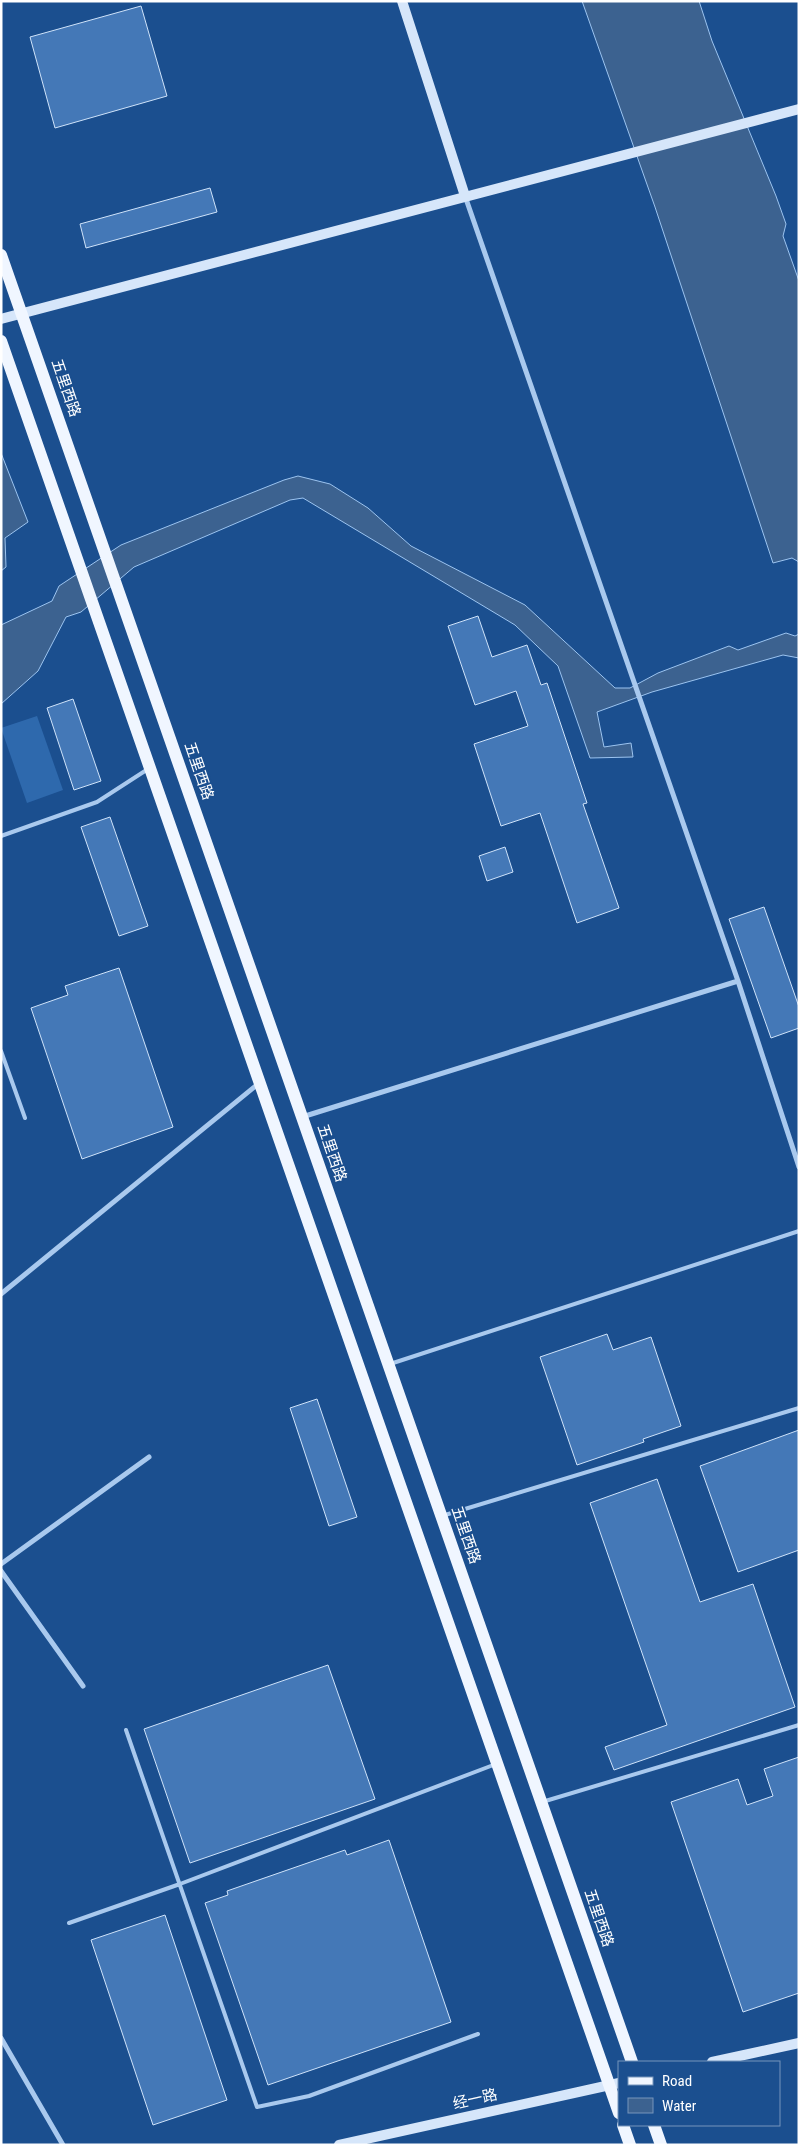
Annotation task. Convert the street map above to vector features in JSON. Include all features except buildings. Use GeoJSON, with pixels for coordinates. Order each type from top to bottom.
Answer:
{"type":"FeatureCollection","features":[{"type":"Feature","properties":{"kind":"main road"},"geometry":{"type":"LineString","coordinates":[[402,1],[465,196]]}},
{"type":"Feature","properties":{"kind":"main road"},"geometry":{"type":"LineString","coordinates":[[1,319],[614,156],[799,109]]}},
{"type":"Feature","properties":{"kind":"main road","name":"五里西路"},"geometry":{"type":"LineString","coordinates":[[1,255],[632,2061]]}},
{"type":"Feature","properties":{"kind":"main road"},"geometry":{"type":"LineString","coordinates":[[1,340],[259,1084],[498,1764],[614,2084],[618,2107]]}},
{"type":"Feature","properties":{"kind":"main road"},"geometry":{"type":"LineString","coordinates":[[717,2061],[799,2043]]}},
{"type":"Feature","properties":{"kind":"main road","name":"经一路"},"geometry":{"type":"LineString","coordinates":[[339,2145],[614,2084]]}},
{"type":"Feature","properties":{"kind":"main road"},"geometry":{"type":"LineString","coordinates":[[623,2126],[630,2145]]}},
{"type":"Feature","properties":{"kind":"main road"},"geometry":{"type":"LineString","coordinates":[[654,2126],[661,2145]]}},
{"type":"Feature","properties":{"kind":"street"},"geometry":{"type":"LineString","coordinates":[[465,196],[738,981],[799,1167]]}},
{"type":"Feature","properties":{"kind":"street"},"geometry":{"type":"LineString","coordinates":[[302,1117],[738,981]]}},
{"type":"Feature","properties":{"kind":"street"},"geometry":{"type":"LineString","coordinates":[[1,1294],[259,1084]]}},
{"type":"Feature","properties":{"kind":"street"},"geometry":{"type":"LineString","coordinates":[[1,1564],[149,1456]]}},
{"type":"Feature","properties":{"kind":"street"},"geometry":{"type":"LineString","coordinates":[[1,1571],[84,1686]]}},
{"type":"Feature","properties":{"kind":"street"},"geometry":{"type":"LineString","coordinates":[[1,2038],[63,2145]]}},
{"type":"Feature","properties":{"kind":"lane"},"geometry":{"type":"LineString","coordinates":[[1,836],[97,802],[150,768]]}},
{"type":"Feature","properties":{"kind":"lane"},"geometry":{"type":"LineString","coordinates":[[1,1050],[25,1118]]}},
{"type":"Feature","properties":{"kind":"lane"},"geometry":{"type":"LineString","coordinates":[[389,1365],[799,1231]]}},
{"type":"Feature","properties":{"kind":"lane"},"geometry":{"type":"LineString","coordinates":[[442,1516],[799,1408]]}},
{"type":"Feature","properties":{"kind":"lane"},"geometry":{"type":"LineString","coordinates":[[542,1802],[799,1725]]}},
{"type":"Feature","properties":{"kind":"lane"},"geometry":{"type":"LineString","coordinates":[[126,1730],[257,2107],[309,2096],[478,2034]]}},
{"type":"Feature","properties":{"kind":"lane"},"geometry":{"type":"LineString","coordinates":[[69,1923],[180,1884],[498,1764]]}},
{"type":"Feature","properties":{"kind":"shaded area"},"geometry":{"type":"Polygon","coordinates":[[[37,716],[63,790],[27,803],[1,728],[37,716]]]}},
{"type":"Feature","properties":{"kind":"water"},"geometry":{"type":"Polygon","coordinates":[[[582,1],[699,1],[712,41],[776,196],[786,224],[783,236],[799,281],[799,562],[792,558],[773,563],[655,207],[582,1]]]}},
{"type":"Feature","properties":{"kind":"water"},"geometry":{"type":"Polygon","coordinates":[[[1,453],[28,522],[5,538],[6,567],[1,571],[1,453]]]}},
{"type":"Feature","properties":{"kind":"water"},"geometry":{"type":"Polygon","coordinates":[[[298,476],[330,484],[368,508],[411,546],[525,605],[615,688],[630,688],[658,673],[729,646],[738,650],[786,633],[795,636],[799,634],[799,658],[783,655],[652,692],[597,712],[604,747],[631,743],[633,757],[590,758],[558,666],[515,625],[303,498],[290,500],[134,567],[81,612],[66,617],[38,671],[1,704],[1,625],[52,601],[59,586],[121,545],[298,476]]]}}]}
